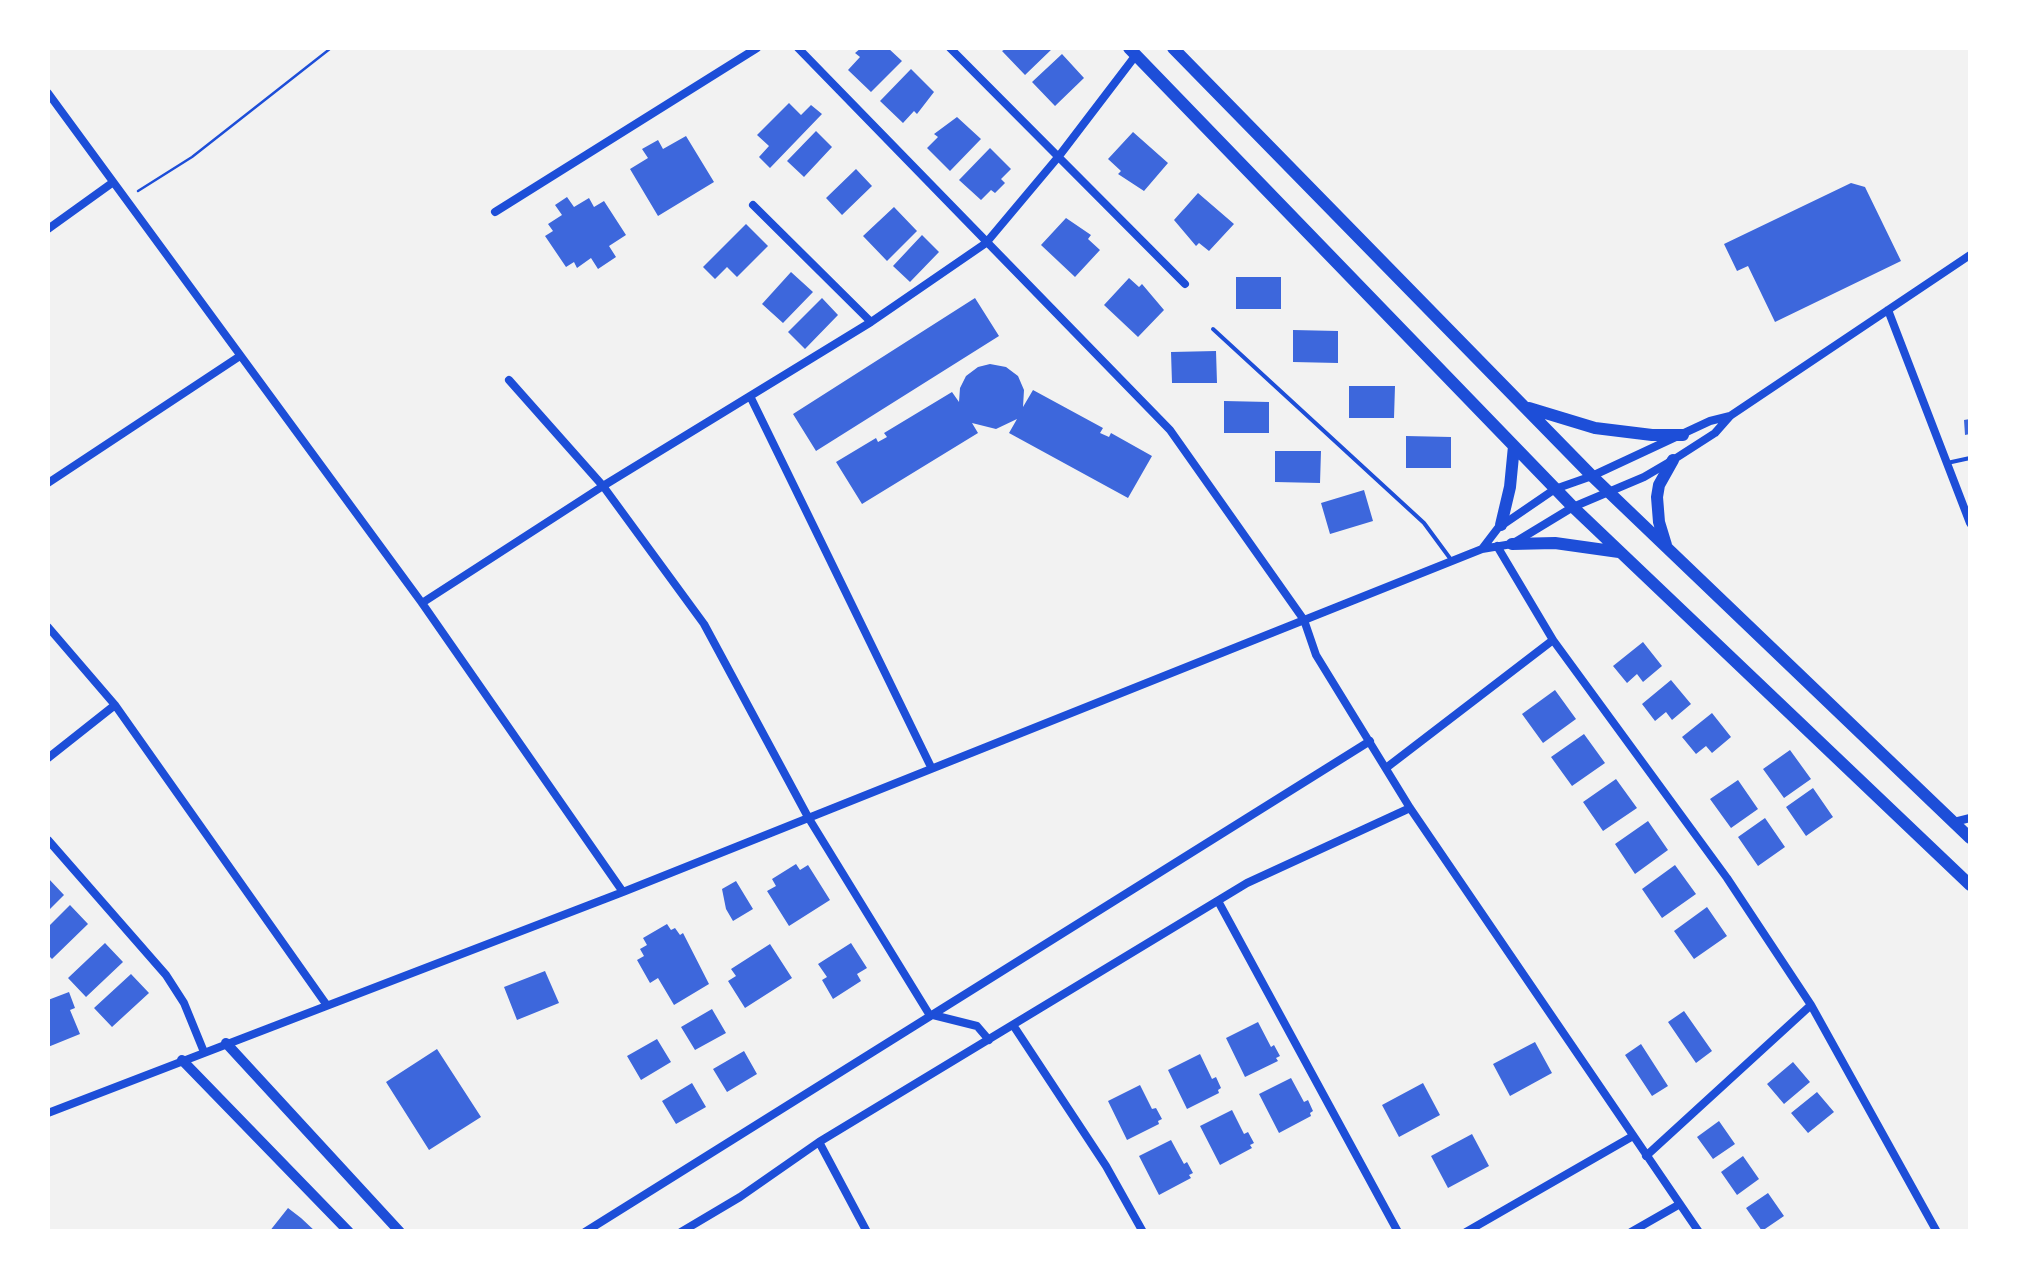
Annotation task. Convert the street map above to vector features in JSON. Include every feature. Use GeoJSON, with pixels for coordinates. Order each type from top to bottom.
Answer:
{"type":"FeatureCollection","features":[{"type":"Feature","properties":{"kind":"main road"},"geometry":{"type":"LineString","coordinates":[[1173,48],[1592,476],[1970,838]]}},
{"type":"Feature","properties":{"kind":"main road"},"geometry":{"type":"LineString","coordinates":[[1133,51],[1573,507],[1970,885]]}},
{"type":"Feature","properties":{"kind":"main road"},"geometry":{"type":"LineString","coordinates":[[1520,404],[1595,428],[1636,434],[1683,434]]}},
{"type":"Feature","properties":{"kind":"main road"},"geometry":{"type":"LineString","coordinates":[[1501,526],[1514,446]]}},
{"type":"Feature","properties":{"kind":"main road"},"geometry":{"type":"LineString","coordinates":[[1667,547],[1658,522],[1658,497],[1674,460]]}},
{"type":"Feature","properties":{"kind":"main road"},"geometry":{"type":"LineString","coordinates":[[1512,544],[1555,543],[1620,552]]}},
{"type":"Feature","properties":{"kind":"street"},"geometry":{"type":"LineString","coordinates":[[495,212],[757,48]]}},
{"type":"Feature","properties":{"kind":"street"},"geometry":{"type":"LineString","coordinates":[[798,48],[1170,430],[1304,620],[1316,654],[1410,808],[1698,1232]]}},
{"type":"Feature","properties":{"kind":"street"},"geometry":{"type":"LineString","coordinates":[[950,48],[1185,284]]}},
{"type":"Feature","properties":{"kind":"street"},"geometry":{"type":"LineString","coordinates":[[422,602],[871,322],[986,243],[1059,156],[1133,51]]}},
{"type":"Feature","properties":{"kind":"street"},"geometry":{"type":"LineString","coordinates":[[48,92],[422,602],[623,892]]}},
{"type":"Feature","properties":{"kind":"street"},"geometry":{"type":"LineString","coordinates":[[48,229],[112,183]]}},
{"type":"Feature","properties":{"kind":"street"},"geometry":{"type":"LineString","coordinates":[[753,205],[871,322]]}},
{"type":"Feature","properties":{"kind":"street"},"geometry":{"type":"LineString","coordinates":[[48,1113],[623,892],[1482,549],[1512,544],[1573,507],[1674,460],[1716,433],[1730,416],[1970,255]]}},
{"type":"Feature","properties":{"kind":"street"},"geometry":{"type":"LineString","coordinates":[[1888,310],[1970,523]]}},
{"type":"Feature","properties":{"kind":"street"},"geometry":{"type":"LineString","coordinates":[[48,482],[240,356]]}},
{"type":"Feature","properties":{"kind":"street"},"geometry":{"type":"LineString","coordinates":[[509,380],[604,486],[704,624],[808,817],[930,1014],[977,1026],[988,1040]]}},
{"type":"Feature","properties":{"kind":"street"},"geometry":{"type":"LineString","coordinates":[[750,396],[931,767]]}},
{"type":"Feature","properties":{"kind":"street"},"geometry":{"type":"LineString","coordinates":[[1482,549],[1501,526],[1555,488],[1730,416]]}},
{"type":"Feature","properties":{"kind":"street"},"geometry":{"type":"LineString","coordinates":[[1497,546],[1553,640],[1727,878],[1810,1005],[1937,1232]]}},
{"type":"Feature","properties":{"kind":"street"},"geometry":{"type":"LineString","coordinates":[[48,627],[115,705],[326,1004]]}},
{"type":"Feature","properties":{"kind":"street"},"geometry":{"type":"LineString","coordinates":[[1386,768],[1553,640]]}},
{"type":"Feature","properties":{"kind":"street"},"geometry":{"type":"LineString","coordinates":[[48,758],[115,705]]}},
{"type":"Feature","properties":{"kind":"street"},"geometry":{"type":"LineString","coordinates":[[585,1232],[1370,742]]}},
{"type":"Feature","properties":{"kind":"street"},"geometry":{"type":"LineString","coordinates":[[681,1232],[740,1197],[818,1142],[1247,883],[1410,808]]}},
{"type":"Feature","properties":{"kind":"street"},"geometry":{"type":"LineString","coordinates":[[1954,822],[1970,818]]}},
{"type":"Feature","properties":{"kind":"street"},"geometry":{"type":"LineString","coordinates":[[48,840],[166,975],[184,1003],[204,1052]]}},
{"type":"Feature","properties":{"kind":"street"},"geometry":{"type":"LineString","coordinates":[[1218,900],[1398,1232]]}},
{"type":"Feature","properties":{"kind":"street"},"geometry":{"type":"LineString","coordinates":[[1646,1156],[1810,1005]]}},
{"type":"Feature","properties":{"kind":"street"},"geometry":{"type":"LineString","coordinates":[[1013,1024],[1106,1166],[1144,1232]]}},
{"type":"Feature","properties":{"kind":"street"},"geometry":{"type":"LineString","coordinates":[[226,1043],[400,1232]]}},
{"type":"Feature","properties":{"kind":"street"},"geometry":{"type":"LineString","coordinates":[[182,1060],[349,1232]]}},
{"type":"Feature","properties":{"kind":"street"},"geometry":{"type":"LineString","coordinates":[[1466,1232],[1633,1136]]}},
{"type":"Feature","properties":{"kind":"street"},"geometry":{"type":"LineString","coordinates":[[818,1142],[867,1232]]}},
{"type":"Feature","properties":{"kind":"street"},"geometry":{"type":"LineString","coordinates":[[1631,1232],[1680,1204]]}},
{"type":"Feature","properties":{"kind":"lane"},"geometry":{"type":"LineString","coordinates":[[1213,329],[1424,524],[1452,561]]}},
{"type":"Feature","properties":{"kind":"lane"},"geometry":{"type":"LineString","coordinates":[[1948,463],[1970,458]]}},
{"type":"Feature","properties":{"kind":"path"},"geometry":{"type":"LineString","coordinates":[[124,200],[192,156],[331,48]]}},
{"type":"Feature","properties":{"kind":"building"},"geometry":{"type":"Polygon","coordinates":[[[861,48],[888,48],[902,61],[871,92],[848,70],[860,57],[855,53],[861,48]]]}},
{"type":"Feature","properties":{"kind":"building"},"geometry":{"type":"Polygon","coordinates":[[[1053,48],[1025,75],[1002,51],[1053,48]]]}},
{"type":"Feature","properties":{"kind":"building"},"geometry":{"type":"Polygon","coordinates":[[[1062,54],[1084,78],[1055,106],[1032,82],[1062,54]]]}},
{"type":"Feature","properties":{"kind":"building"},"geometry":{"type":"Polygon","coordinates":[[[911,69],[934,92],[917,114],[914,111],[903,123],[880,101],[911,69]]]}},
{"type":"Feature","properties":{"kind":"building"},"geometry":{"type":"Polygon","coordinates":[[[789,103],[801,115],[811,105],[822,114],[770,168],[759,157],[769,146],[757,135],[789,103]]]}},
{"type":"Feature","properties":{"kind":"building"},"geometry":{"type":"Polygon","coordinates":[[[957,117],[981,139],[950,171],[927,148],[938,137],[934,134],[957,117]]]}},
{"type":"Feature","properties":{"kind":"building"},"geometry":{"type":"Polygon","coordinates":[[[816,131],[832,147],[804,177],[787,161],[816,131]]]}},
{"type":"Feature","properties":{"kind":"building"},"geometry":{"type":"Polygon","coordinates":[[[1133,132],[1168,163],[1144,191],[1118,174],[1121,171],[1108,159],[1133,132]]]}},
{"type":"Feature","properties":{"kind":"building"},"geometry":{"type":"Polygon","coordinates":[[[686,136],[714,182],[658,216],[630,169],[648,158],[642,149],[658,140],[663,149],[686,136]]]}},
{"type":"Feature","properties":{"kind":"building"},"geometry":{"type":"Polygon","coordinates":[[[990,148],[1011,169],[1001,179],[1005,183],[981,200],[959,180],[990,148]]]}},
{"type":"Feature","properties":{"kind":"building"},"geometry":{"type":"Polygon","coordinates":[[[856,169],[872,186],[842,215],[826,198],[856,169]]]}},
{"type":"Feature","properties":{"kind":"building"},"geometry":{"type":"Polygon","coordinates":[[[1851,183],[1865,187],[1901,261],[1775,322],[1748,266],[1737,271],[1724,244],[1851,183]]]}},
{"type":"Feature","properties":{"kind":"building"},"geometry":{"type":"Polygon","coordinates":[[[1198,193],[1234,224],[1209,251],[1199,243],[1196,246],[1174,220],[1198,193]]]}},
{"type":"Feature","properties":{"kind":"building"},"geometry":{"type":"Polygon","coordinates":[[[567,197],[574,207],[589,198],[594,207],[604,201],[626,235],[609,246],[616,257],[598,269],[591,258],[577,268],[574,262],[566,267],[545,236],[553,231],[548,224],[562,215],[555,205],[567,197]]]}},
{"type":"Feature","properties":{"kind":"building"},"geometry":{"type":"Polygon","coordinates":[[[894,207],[917,231],[887,261],[863,236],[894,207]]]}},
{"type":"Feature","properties":{"kind":"building"},"geometry":{"type":"Polygon","coordinates":[[[1066,218],[1091,235],[1088,239],[1100,250],[1075,277],[1041,245],[1066,218]]]}},
{"type":"Feature","properties":{"kind":"building"},"geometry":{"type":"Polygon","coordinates":[[[746,224],[768,246],[737,277],[727,267],[715,279],[703,267],[746,224]]]}},
{"type":"Feature","properties":{"kind":"building"},"geometry":{"type":"Polygon","coordinates":[[[922,235],[939,252],[910,282],[893,266],[922,235]]]}},
{"type":"Feature","properties":{"kind":"building"},"geometry":{"type":"Polygon","coordinates":[[[791,272],[813,292],[783,323],[762,304],[791,272]]]}},
{"type":"Feature","properties":{"kind":"building"},"geometry":{"type":"Polygon","coordinates":[[[1236,277],[1281,277],[1281,309],[1236,309],[1236,277]]]}},
{"type":"Feature","properties":{"kind":"building"},"geometry":{"type":"Polygon","coordinates":[[[1129,278],[1139,287],[1142,284],[1164,310],[1138,337],[1104,305],[1129,278]]]}},
{"type":"Feature","properties":{"kind":"building"},"geometry":{"type":"Polygon","coordinates":[[[822,298],[838,315],[805,349],[788,332],[822,298]]]}},
{"type":"Feature","properties":{"kind":"building"},"geometry":{"type":"Polygon","coordinates":[[[975,298],[999,336],[816,451],[793,414],[975,298]]]}},
{"type":"Feature","properties":{"kind":"building"},"geometry":{"type":"Polygon","coordinates":[[[1293,330],[1338,331],[1338,363],[1293,362],[1293,330]]]}},
{"type":"Feature","properties":{"kind":"building"},"geometry":{"type":"Polygon","coordinates":[[[1216,351],[1217,383],[1172,383],[1171,352],[1216,351]]]}},
{"type":"Feature","properties":{"kind":"building"},"geometry":{"type":"Polygon","coordinates":[[[990,364],[1006,367],[1018,376],[1024,390],[1023,407],[1033,390],[1103,428],[1100,433],[1109,437],[1111,433],[1152,456],[1128,498],[1009,433],[1017,419],[996,429],[972,423],[978,433],[862,504],[836,462],[876,438],[878,442],[887,437],[884,433],[952,392],[959,402],[966,376],[990,364]]]}},
{"type":"Feature","properties":{"kind":"building"},"geometry":{"type":"Polygon","coordinates":[[[1349,386],[1395,386],[1394,418],[1349,418],[1349,386]]]}},
{"type":"Feature","properties":{"kind":"building"},"geometry":{"type":"Polygon","coordinates":[[[1224,401],[1269,402],[1269,433],[1224,433],[1224,401]]]}},
{"type":"Feature","properties":{"kind":"building"},"geometry":{"type":"Polygon","coordinates":[[[1970,419],[1970,434],[1965,435],[1964,420],[1970,419]]]}},
{"type":"Feature","properties":{"kind":"building"},"geometry":{"type":"Polygon","coordinates":[[[1406,436],[1451,437],[1451,468],[1406,468],[1406,436]]]}},
{"type":"Feature","properties":{"kind":"building"},"geometry":{"type":"Polygon","coordinates":[[[1275,451],[1321,451],[1320,483],[1275,482],[1275,451]]]}},
{"type":"Feature","properties":{"kind":"building"},"geometry":{"type":"Polygon","coordinates":[[[1364,490],[1373,521],[1330,534],[1321,503],[1364,490]]]}},
{"type":"Feature","properties":{"kind":"building"},"geometry":{"type":"Polygon","coordinates":[[[1643,642],[1662,666],[1643,682],[1637,674],[1627,683],[1613,666],[1643,642]]]}},
{"type":"Feature","properties":{"kind":"building"},"geometry":{"type":"Polygon","coordinates":[[[1671,680],[1691,704],[1672,720],[1666,712],[1655,721],[1642,704],[1671,680]]]}},
{"type":"Feature","properties":{"kind":"building"},"geometry":{"type":"Polygon","coordinates":[[[1555,690],[1576,719],[1543,743],[1522,714],[1555,690]]]}},
{"type":"Feature","properties":{"kind":"building"},"geometry":{"type":"Polygon","coordinates":[[[1712,713],[1731,737],[1712,753],[1706,746],[1696,754],[1682,737],[1712,713]]]}},
{"type":"Feature","properties":{"kind":"building"},"geometry":{"type":"Polygon","coordinates":[[[1584,734],[1605,763],[1572,786],[1551,757],[1584,734]]]}},
{"type":"Feature","properties":{"kind":"building"},"geometry":{"type":"Polygon","coordinates":[[[1790,750],[1811,779],[1784,798],[1763,769],[1790,750]]]}},
{"type":"Feature","properties":{"kind":"building"},"geometry":{"type":"Polygon","coordinates":[[[1616,779],[1637,808],[1603,831],[1583,802],[1616,779]]]}},
{"type":"Feature","properties":{"kind":"building"},"geometry":{"type":"Polygon","coordinates":[[[1738,780],[1758,809],[1731,828],[1710,799],[1738,780]]]}},
{"type":"Feature","properties":{"kind":"building"},"geometry":{"type":"Polygon","coordinates":[[[1813,788],[1833,817],[1806,836],[1786,807],[1813,788]]]}},
{"type":"Feature","properties":{"kind":"building"},"geometry":{"type":"Polygon","coordinates":[[[1765,818],[1785,847],[1758,866],[1738,837],[1765,818]]]}},
{"type":"Feature","properties":{"kind":"building"},"geometry":{"type":"Polygon","coordinates":[[[1648,821],[1668,850],[1635,874],[1615,844],[1648,821]]]}},
{"type":"Feature","properties":{"kind":"building"},"geometry":{"type":"Polygon","coordinates":[[[796,864],[800,870],[808,865],[830,900],[789,926],[767,891],[776,886],[772,879],[796,864]]]}},
{"type":"Feature","properties":{"kind":"building"},"geometry":{"type":"Polygon","coordinates":[[[1675,865],[1696,894],[1662,918],[1642,889],[1675,865]]]}},
{"type":"Feature","properties":{"kind":"building"},"geometry":{"type":"Polygon","coordinates":[[[48,878],[64,895],[48,911],[48,878]]]}},
{"type":"Feature","properties":{"kind":"building"},"geometry":{"type":"Polygon","coordinates":[[[736,881],[753,909],[733,921],[722,889],[736,881]]]}},
{"type":"Feature","properties":{"kind":"building"},"geometry":{"type":"Polygon","coordinates":[[[70,905],[88,924],[52,959],[48,955],[48,927],[70,905]]]}},
{"type":"Feature","properties":{"kind":"building"},"geometry":{"type":"Polygon","coordinates":[[[1707,907],[1727,936],[1694,959],[1674,931],[1707,907]]]}},
{"type":"Feature","properties":{"kind":"building"},"geometry":{"type":"Polygon","coordinates":[[[667,924],[671,930],[683,933],[709,984],[674,1005],[658,978],[650,983],[637,960],[644,956],[640,949],[647,945],[643,938],[667,924]]]}},
{"type":"Feature","properties":{"kind":"building"},"geometry":{"type":"Polygon","coordinates":[[[105,943],[123,962],[86,997],[68,978],[105,943]]]}},
{"type":"Feature","properties":{"kind":"building"},"geometry":{"type":"Polygon","coordinates":[[[851,943],[867,968],[857,974],[861,981],[833,999],[822,980],[827,977],[818,964],[851,943]]]}},
{"type":"Feature","properties":{"kind":"building"},"geometry":{"type":"Polygon","coordinates":[[[770,944],[792,978],[745,1008],[728,981],[736,976],[731,969],[770,944]]]}},
{"type":"Feature","properties":{"kind":"building"},"geometry":{"type":"Polygon","coordinates":[[[545,971],[559,1003],[517,1020],[504,987],[545,971]]]}},
{"type":"Feature","properties":{"kind":"building"},"geometry":{"type":"Polygon","coordinates":[[[131,974],[149,993],[112,1027],[94,1008],[131,974]]]}},
{"type":"Feature","properties":{"kind":"building"},"geometry":{"type":"Polygon","coordinates":[[[69,992],[75,1008],[70,1010],[80,1034],[48,1047],[48,1000],[69,992]]]}},
{"type":"Feature","properties":{"kind":"building"},"geometry":{"type":"Polygon","coordinates":[[[712,1009],[726,1033],[695,1050],[681,1027],[712,1009]]]}},
{"type":"Feature","properties":{"kind":"building"},"geometry":{"type":"Polygon","coordinates":[[[1684,1011],[1712,1051],[1696,1063],[1668,1022],[1684,1011]]]}},
{"type":"Feature","properties":{"kind":"building"},"geometry":{"type":"Polygon","coordinates":[[[1258,1022],[1280,1056],[1278,1061],[1245,1077],[1226,1038],[1258,1022]]]}},
{"type":"Feature","properties":{"kind":"building"},"geometry":{"type":"Polygon","coordinates":[[[657,1039],[671,1062],[641,1080],[627,1056],[657,1039]]]}},
{"type":"Feature","properties":{"kind":"building"},"geometry":{"type":"Polygon","coordinates":[[[1535,1042],[1552,1073],[1510,1096],[1493,1064],[1535,1042]]]}},
{"type":"Feature","properties":{"kind":"building"},"geometry":{"type":"Polygon","coordinates":[[[1641,1044],[1668,1086],[1652,1096],[1625,1055],[1641,1044]]]}},
{"type":"Feature","properties":{"kind":"building"},"geometry":{"type":"Polygon","coordinates":[[[437,1049],[481,1117],[429,1150],[386,1082],[437,1049]]]}},
{"type":"Feature","properties":{"kind":"building"},"geometry":{"type":"Polygon","coordinates":[[[744,1051],[757,1074],[727,1092],[713,1069],[744,1051]]]}},
{"type":"Feature","properties":{"kind":"building"},"geometry":{"type":"Polygon","coordinates":[[[1200,1054],[1221,1088],[1219,1093],[1187,1109],[1168,1070],[1200,1054]]]}},
{"type":"Feature","properties":{"kind":"building"},"geometry":{"type":"Polygon","coordinates":[[[1793,1062],[1810,1082],[1784,1104],[1767,1084],[1793,1062]]]}},
{"type":"Feature","properties":{"kind":"building"},"geometry":{"type":"Polygon","coordinates":[[[1291,1078],[1313,1111],[1311,1116],[1279,1133],[1259,1094],[1291,1078]]]}},
{"type":"Feature","properties":{"kind":"building"},"geometry":{"type":"Polygon","coordinates":[[[692,1083],[706,1107],[676,1124],[662,1101],[692,1083]]]}},
{"type":"Feature","properties":{"kind":"building"},"geometry":{"type":"Polygon","coordinates":[[[1423,1083],[1440,1115],[1399,1137],[1382,1105],[1423,1083]]]}},
{"type":"Feature","properties":{"kind":"building"},"geometry":{"type":"Polygon","coordinates":[[[1140,1085],[1162,1119],[1127,1140],[1108,1101],[1140,1085]]]}},
{"type":"Feature","properties":{"kind":"building"},"geometry":{"type":"Polygon","coordinates":[[[1817,1092],[1834,1112],[1808,1133],[1791,1113],[1817,1092]]]}},
{"type":"Feature","properties":{"kind":"building"},"geometry":{"type":"Polygon","coordinates":[[[1232,1110],[1244,1134],[1248,1132],[1254,1143],[1252,1148],[1220,1165],[1200,1126],[1232,1110]]]}},
{"type":"Feature","properties":{"kind":"building"},"geometry":{"type":"Polygon","coordinates":[[[1719,1121],[1735,1144],[1713,1159],[1697,1137],[1719,1121]]]}},
{"type":"Feature","properties":{"kind":"building"},"geometry":{"type":"Polygon","coordinates":[[[1472,1134],[1489,1166],[1448,1188],[1431,1156],[1472,1134]]]}},
{"type":"Feature","properties":{"kind":"building"},"geometry":{"type":"Polygon","coordinates":[[[1171,1140],[1193,1173],[1191,1178],[1159,1195],[1139,1156],[1171,1140]]]}},
{"type":"Feature","properties":{"kind":"building"},"geometry":{"type":"Polygon","coordinates":[[[1743,1156],[1759,1179],[1737,1195],[1721,1172],[1743,1156]]]}},
{"type":"Feature","properties":{"kind":"building"},"geometry":{"type":"Polygon","coordinates":[[[1768,1193],[1784,1216],[1762,1231],[1746,1208],[1768,1193]]]}},
{"type":"Feature","properties":{"kind":"building"},"geometry":{"type":"Polygon","coordinates":[[[288,1208],[301,1218],[316,1232],[269,1232],[288,1208]]]}}]}
